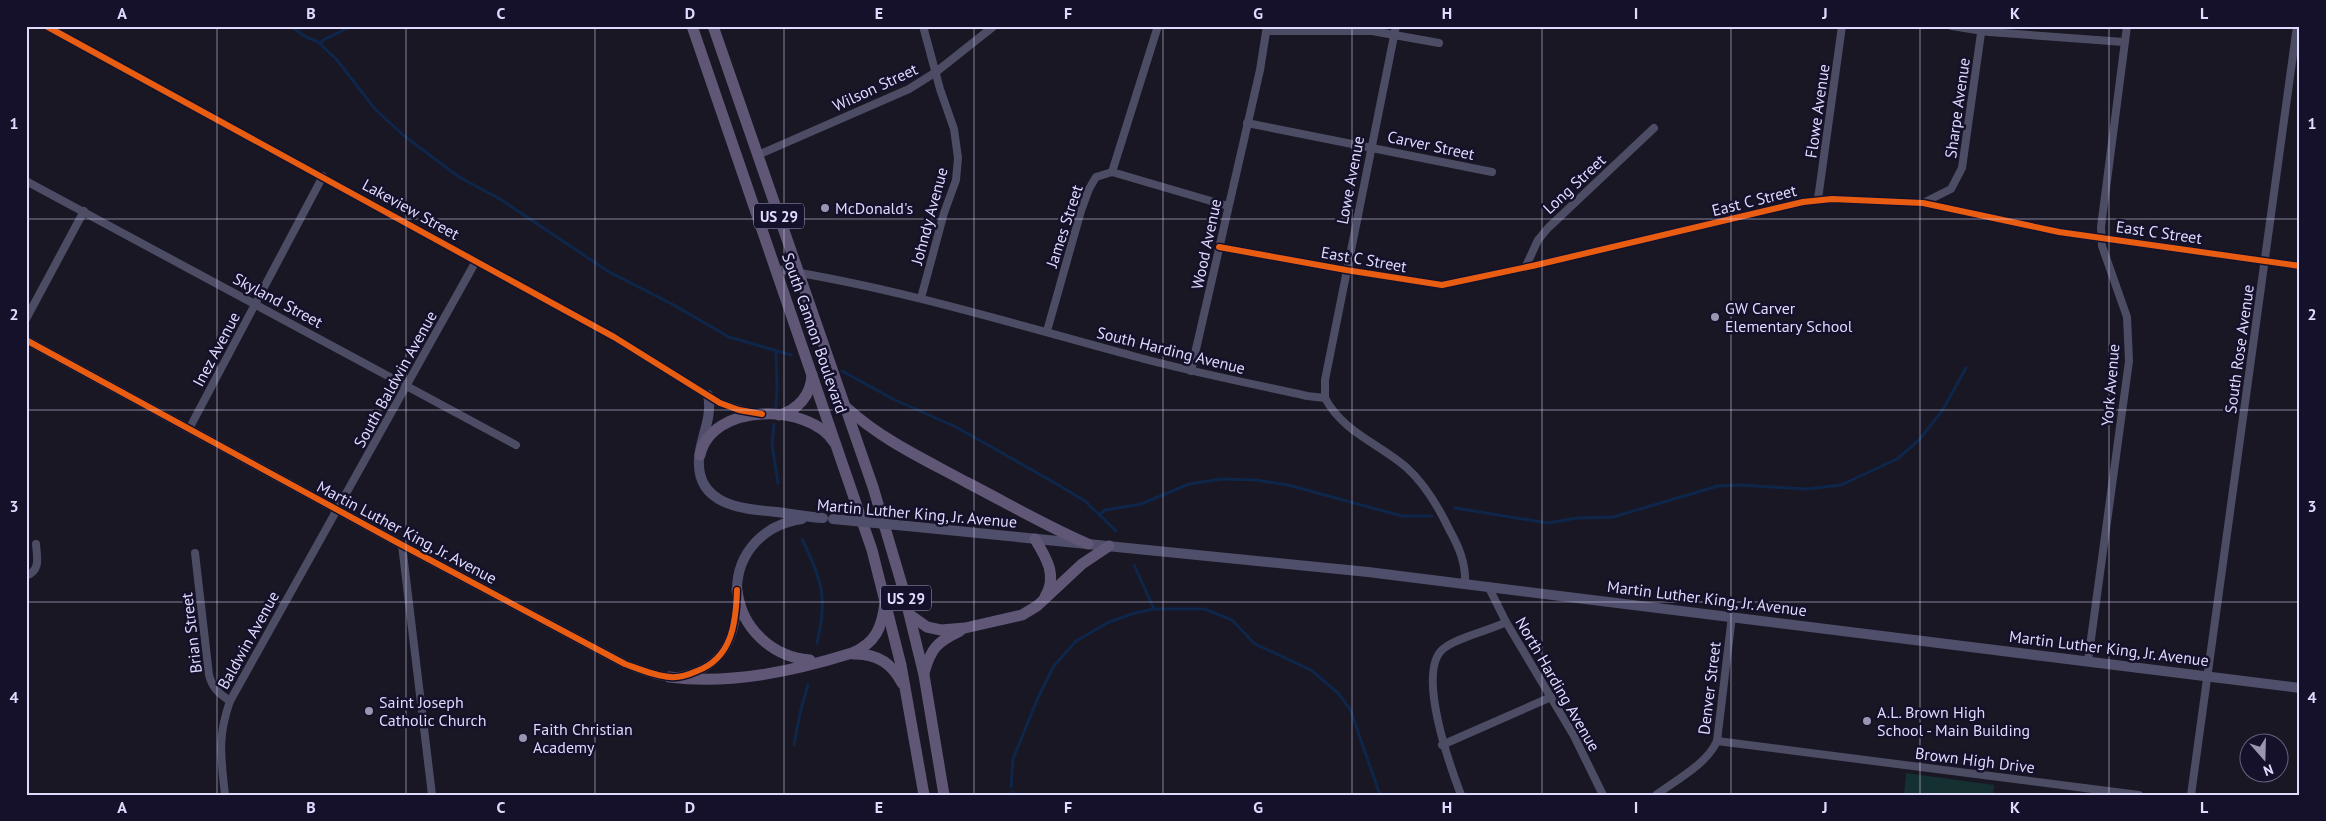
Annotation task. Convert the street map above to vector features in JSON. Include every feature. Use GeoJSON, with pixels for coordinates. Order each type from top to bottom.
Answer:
{"type":"FeatureCollection","features":[{"type":"Feature","properties":{"kind":"main road","name":"South Cannon Boulevard"},"geometry":{"type":"LineString","coordinates":[[692,26],[840,454],[884,594]]}},
{"type":"Feature","properties":{"kind":"main road","name":"South Cannon Boulevard"},"geometry":{"type":"LineString","coordinates":[[713,26],[845,406]]}},
{"type":"Feature","properties":{"kind":"main road"},"geometry":{"type":"LineString","coordinates":[[777,416],[791,411],[802,402],[811,386],[812,373]]}},
{"type":"Feature","properties":{"kind":"main road"},"geometry":{"type":"LineString","coordinates":[[708,395],[709,413],[700,455],[700,471],[704,484],[712,494],[722,501],[743,508],[828,519]]}},
{"type":"Feature","properties":{"kind":"main road"},"geometry":{"type":"LineString","coordinates":[[845,406],[869,427],[895,444],[1059,531],[1088,544]]}},
{"type":"Feature","properties":{"kind":"main road","name":"US 29"},"geometry":{"type":"LineString","coordinates":[[845,406],[873,486],[910,615],[924,675],[944,795]]}},
{"type":"Feature","properties":{"kind":"main road"},"geometry":{"type":"LineString","coordinates":[[700,455],[707,438],[724,422],[741,416],[762,414],[800,420],[819,428],[830,436],[840,454]]}},
{"type":"Feature","properties":{"kind":"main road","name":"Martin Luther King, Jr. Avenue"},"geometry":{"type":"LineString","coordinates":[[737,590],[738,577],[743,560],[749,549],[762,535],[786,522],[828,519],[1359,571],[2300,688]]}},
{"type":"Feature","properties":{"kind":"main road"},"geometry":{"type":"LineString","coordinates":[[1035,539],[1047,559],[1051,576],[1050,585],[1042,600]]}},
{"type":"Feature","properties":{"kind":"main road"},"geometry":{"type":"LineString","coordinates":[[910,615],[933,629],[965,628],[1022,615],[1042,600],[1082,564],[1109,546]]}},
{"type":"Feature","properties":{"kind":"main road"},"geometry":{"type":"LineString","coordinates":[[737,590],[741,607],[749,623],[765,643],[790,657],[802,660],[822,660]]}},
{"type":"Feature","properties":{"kind":"main road"},"geometry":{"type":"LineString","coordinates":[[669,677],[726,679],[764,674],[844,655],[866,646],[877,635],[882,618],[884,594]]}},
{"type":"Feature","properties":{"kind":"main road","name":"US 29"},"geometry":{"type":"LineString","coordinates":[[884,594],[908,702],[924,795]]}},
{"type":"Feature","properties":{"kind":"main road"},"geometry":{"type":"LineString","coordinates":[[924,675],[928,658],[937,644],[965,628]]}},
{"type":"Feature","properties":{"kind":"main road"},"geometry":{"type":"LineString","coordinates":[[844,655],[866,654],[884,661],[898,676],[908,702]]}},
{"type":"Feature","properties":{"kind":"street","name":"Lakeview Street"},"geometry":{"type":"LineString","coordinates":[[46,26],[614,337],[708,395],[736,409],[762,414]]}},
{"type":"Feature","properties":{"kind":"street","name":"Johndy Avenue"},"geometry":{"type":"LineString","coordinates":[[921,298],[944,214],[956,180],[958,158],[954,129],[923,26]]}},
{"type":"Feature","properties":{"kind":"street","name":"Wilson Street"},"geometry":{"type":"LineString","coordinates":[[758,155],[910,89],[936,72],[994,26]]}},
{"type":"Feature","properties":{"kind":"street"},"geometry":{"type":"LineString","coordinates":[[1158,26],[1112,172],[1228,206]]}},
{"type":"Feature","properties":{"kind":"street","name":"Flowe Avenue"},"geometry":{"type":"LineString","coordinates":[[1818,199],[1842,26]]}},
{"type":"Feature","properties":{"kind":"street"},"geometry":{"type":"LineString","coordinates":[[1952,26],[2124,42]]}},
{"type":"Feature","properties":{"kind":"street","name":"York Avenue"},"geometry":{"type":"LineString","coordinates":[[2088,661],[2128,361],[2127,317],[2101,238],[2127,26]]}},
{"type":"Feature","properties":{"kind":"street","name":"South Rose Avenue"},"geometry":{"type":"LineString","coordinates":[[2191,795],[2297,26]]}},
{"type":"Feature","properties":{"kind":"street"},"geometry":{"type":"LineString","coordinates":[[1267,28],[1396,30],[1439,43]]}},
{"type":"Feature","properties":{"kind":"street","name":"Wood Avenue"},"geometry":{"type":"LineString","coordinates":[[1191,371],[1206,314],[1228,206],[1260,70],[1267,28]]}},
{"type":"Feature","properties":{"kind":"street","name":"Sharpe Avenue"},"geometry":{"type":"LineString","coordinates":[[1923,203],[1951,189],[1956,184],[1962,168],[1982,28]]}},
{"type":"Feature","properties":{"kind":"street","name":"Lowe Avenue"},"geometry":{"type":"LineString","coordinates":[[1325,398],[1324,380],[1396,30]]}},
{"type":"Feature","properties":{"kind":"street","name":"Carver Street"},"geometry":{"type":"LineString","coordinates":[[1247,123],[1492,172]]}},
{"type":"Feature","properties":{"kind":"street","name":"Long Street"},"geometry":{"type":"LineString","coordinates":[[1524,268],[1534,246],[1548,228],[1654,128]]}},
{"type":"Feature","properties":{"kind":"street","name":"James Street"},"geometry":{"type":"LineString","coordinates":[[1046,332],[1089,189],[1096,177],[1112,172]]}},
{"type":"Feature","properties":{"kind":"street","name":"Inez Avenue"},"geometry":{"type":"LineString","coordinates":[[189,429],[323,176]]}},
{"type":"Feature","properties":{"kind":"street","name":"Skyland Street"},"geometry":{"type":"LineString","coordinates":[[26,181],[516,445]]}},
{"type":"Feature","properties":{"kind":"street","name":"East C Street"},"geometry":{"type":"LineString","coordinates":[[1220,247],[1346,270],[1442,284],[1524,268],[1818,199],[1923,203],[2059,232],[2300,266]]}},
{"type":"Feature","properties":{"kind":"street"},"geometry":{"type":"LineString","coordinates":[[26,319],[84,211]]}},
{"type":"Feature","properties":{"kind":"street","name":"South Baldwin Avenue"},"geometry":{"type":"LineString","coordinates":[[337,510],[476,261]]}},
{"type":"Feature","properties":{"kind":"street","name":"South Harding Avenue"},"geometry":{"type":"LineString","coordinates":[[776,269],[921,298],[1191,371],[1307,396],[1325,398]]}},
{"type":"Feature","properties":{"kind":"street","name":"Martin Luther King, Jr. Avenue"},"geometry":{"type":"LineString","coordinates":[[26,340],[337,510],[625,664],[669,677],[698,671],[710,664],[722,653],[729,642],[735,626],[737,590]]}},
{"type":"Feature","properties":{"kind":"street"},"geometry":{"type":"LineString","coordinates":[[1325,398],[1344,423],[1405,466],[1426,488],[1441,512],[1460,550],[1464,563],[1465,584]]}},
{"type":"Feature","properties":{"kind":"street","name":"Baldwin Avenue"},"geometry":{"type":"LineString","coordinates":[[225,795],[220,738],[222,724],[230,701],[337,510]]}},
{"type":"Feature","properties":{"kind":"street"},"geometry":{"type":"LineString","coordinates":[[26,576],[34,573],[37,566],[36,544]]}},
{"type":"Feature","properties":{"kind":"street"},"geometry":{"type":"LineString","coordinates":[[402,545],[432,795]]}},
{"type":"Feature","properties":{"kind":"street","name":"Brian Street"},"geometry":{"type":"LineString","coordinates":[[195,553],[211,682],[219,693],[230,701]]}},
{"type":"Feature","properties":{"kind":"street","name":"North Harding Avenue"},"geometry":{"type":"LineString","coordinates":[[1488,586],[1506,622],[1551,697],[1603,795]]}},
{"type":"Feature","properties":{"kind":"street","name":"Denver Street"},"geometry":{"type":"LineString","coordinates":[[1656,795],[1700,762],[1713,750],[1717,741],[1732,616]]}},
{"type":"Feature","properties":{"kind":"street"},"geometry":{"type":"LineString","coordinates":[[1461,795],[1442,745],[1433,680],[1433,664],[1437,655],[1450,644],[1491,630],[1506,622]]}},
{"type":"Feature","properties":{"kind":"street"},"geometry":{"type":"LineString","coordinates":[[1442,745],[1551,697]]}},
{"type":"Feature","properties":{"kind":"street","name":"Brown High Drive"},"geometry":{"type":"LineString","coordinates":[[1717,741],[2139,795]]}},
{"type":"Feature","properties":{"kind":"green space"},"geometry":{"type":"Polygon","coordinates":[[[1906,773],[1994,785],[1993,795],[1904,795],[1906,773]]]}},
{"type":"Feature","properties":{"kind":"waterway"},"geometry":{"type":"LineString","coordinates":[[291,26],[304,36],[318,42],[337,60],[375,109],[403,135],[459,177],[500,199],[609,272],[672,304],[729,337],[791,355]]}},
{"type":"Feature","properties":{"kind":"waterway"},"geometry":{"type":"LineString","coordinates":[[320,44],[323,40],[352,26]]}},
{"type":"Feature","properties":{"kind":"waterway"},"geometry":{"type":"LineString","coordinates":[[776,351],[776,407]]}},
{"type":"Feature","properties":{"kind":"waterway"},"geometry":{"type":"LineString","coordinates":[[1455,508],[1548,523],[1577,518],[1613,517],[1718,486],[1740,485],[1807,489],[1841,485],[1897,459],[1919,440],[1942,411],[1966,368]]}},
{"type":"Feature","properties":{"kind":"waterway"},"geometry":{"type":"LineString","coordinates":[[842,371],[893,399],[956,427],[1055,483],[1085,501],[1116,531]]}},
{"type":"Feature","properties":{"kind":"waterway"},"geometry":{"type":"LineString","coordinates":[[774,424],[772,445],[778,483]]}},
{"type":"Feature","properties":{"kind":"waterway"},"geometry":{"type":"LineString","coordinates":[[1099,515],[1105,510],[1141,504],[1189,484],[1222,479],[1256,480],[1288,485],[1402,516],[1432,516]]}},
{"type":"Feature","properties":{"kind":"waterway"},"geometry":{"type":"LineString","coordinates":[[802,539],[814,566],[821,590],[822,614],[817,643]]}},
{"type":"Feature","properties":{"kind":"waterway"},"geometry":{"type":"LineString","coordinates":[[1134,565],[1154,609]]}},
{"type":"Feature","properties":{"kind":"waterway"},"geometry":{"type":"LineString","coordinates":[[1011,787],[1013,759],[1037,700],[1053,667],[1076,641],[1109,622],[1135,613],[1154,609],[1205,609],[1232,620],[1255,644],[1311,670],[1338,693],[1350,709],[1380,795]]}},
{"type":"Feature","properties":{"kind":"waterway"},"geometry":{"type":"LineString","coordinates":[[794,745],[808,685]]}},
{"type":"Feature","properties":{"kind":"cycle path"},"geometry":{"type":"LineString","coordinates":[[46,26],[614,337],[720,403],[739,410],[762,414]]}},
{"type":"Feature","properties":{"kind":"cycle path"},"geometry":{"type":"LineString","coordinates":[[1219,247],[1442,285],[1532,266],[1803,202],[1832,199],[1923,203],[2059,232],[2300,266]]}},
{"type":"Feature","properties":{"kind":"cycle path"},"geometry":{"type":"LineString","coordinates":[[26,340],[402,545],[625,664],[641,670],[664,676],[680,677],[709,665],[718,658],[730,638],[735,615],[737,590]]}},
{"type":"Feature","properties":{"kind":"place","name":"McDonald's"},"geometry":{"type":"Point","coordinates":[825,208]}},
{"type":"Feature","properties":{"kind":"place","name":"GW Carver Elementary School"},"geometry":{"type":"Point","coordinates":[1715,317]}},
{"type":"Feature","properties":{"kind":"place","name":"Saint Joseph Catholic Church"},"geometry":{"type":"Point","coordinates":[369,711]}},
{"type":"Feature","properties":{"kind":"place","name":"A.L. Brown High School - Main Building"},"geometry":{"type":"Point","coordinates":[1867,721]}},
{"type":"Feature","properties":{"kind":"place","name":"Faith Christian Academy"},"geometry":{"type":"Point","coordinates":[523,738]}}]}
